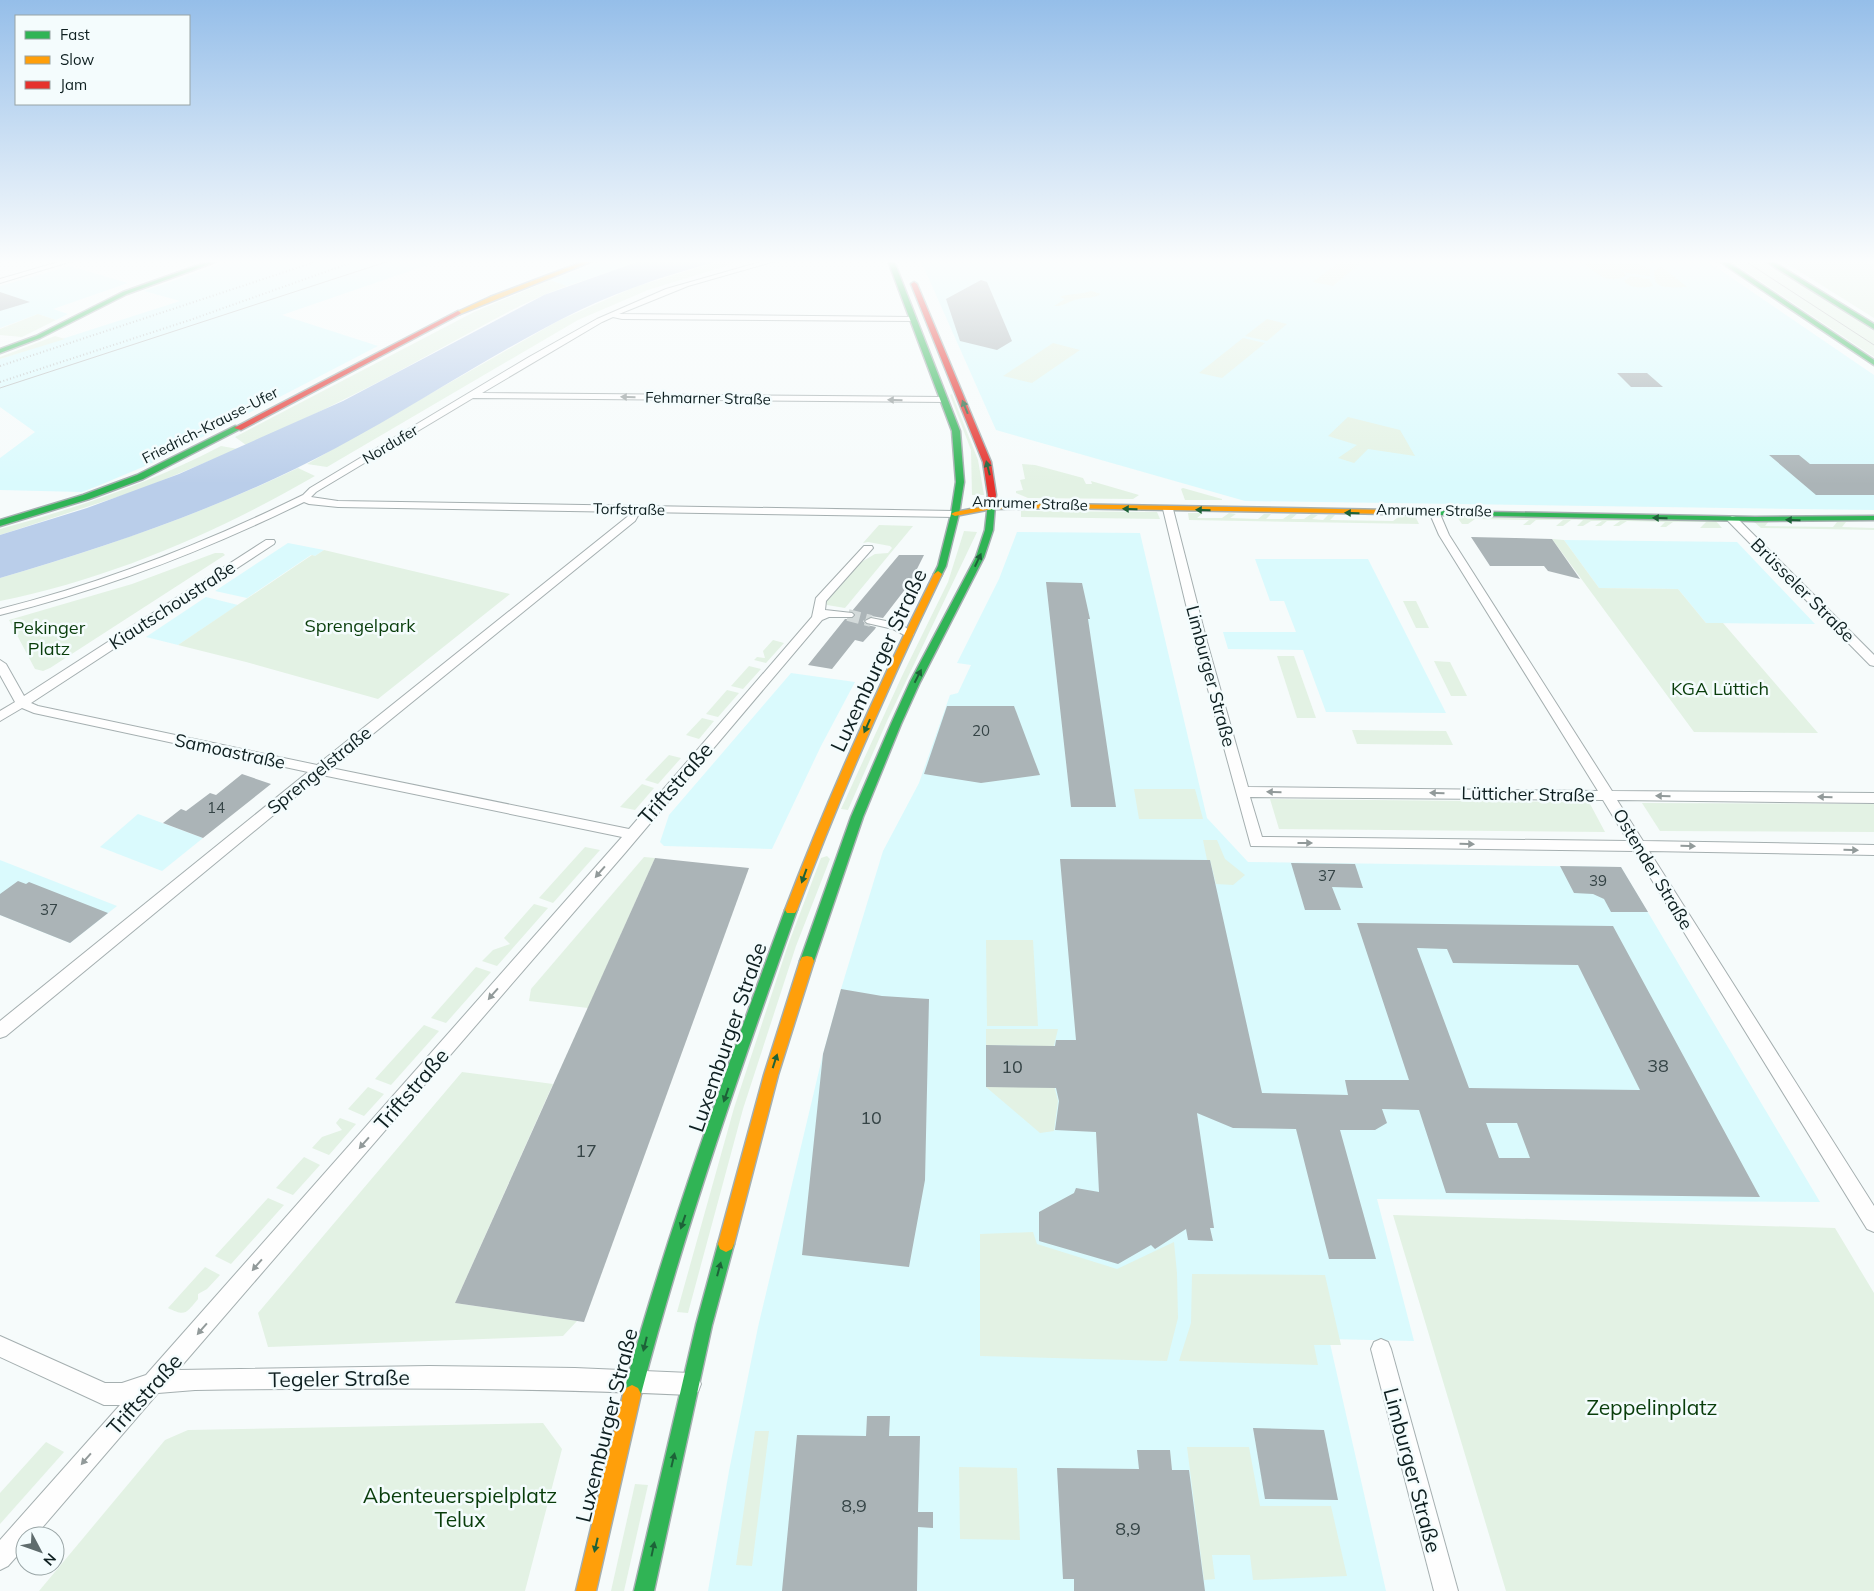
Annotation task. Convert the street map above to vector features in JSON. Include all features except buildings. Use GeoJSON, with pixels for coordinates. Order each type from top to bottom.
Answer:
{"type":"FeatureCollection","features":[{"type":"Feature","properties":{"kind":"main road"},"geometry":{"type":"LineString","coordinates":[[0,351],[39,335]]}},
{"type":"Feature","properties":{"kind":"main road","name":"Friedrich-Krause-Ufer"},"geometry":{"type":"LineString","coordinates":[[0,523],[86,497],[140,477],[413,335]]}},
{"type":"Feature","properties":{"kind":"main road","name":"Luxemburger Straße"},"geometry":{"type":"LineString","coordinates":[[644,1591],[704,1325],[831,844],[908,634],[942,566],[955,514],[960,482],[956,431],[919,335]]}},
{"type":"Feature","properties":{"kind":"main road","name":"Luxemburger Straße"},"geometry":{"type":"LineString","coordinates":[[586,1591],[612,1472],[663,1279],[753,1014],[831,844],[980,557],[995,519],[987,462],[936,335]]}},
{"type":"Feature","properties":{"kind":"main road"},"geometry":{"type":"LineString","coordinates":[[1833,335],[1874,363]]}},
{"type":"Feature","properties":{"kind":"main road","name":"Amrumer Straße"},"geometry":{"type":"LineString","coordinates":[[955,514],[992,507],[1168,509],[1441,522],[1874,518]]}},
{"type":"Feature","properties":{"kind":"main road","name":"Amrumer Straße"},"geometry":{"type":"LineString","coordinates":[[955,514],[995,519]]}},
{"type":"Feature","properties":{"kind":"main road"},"geometry":{"type":"LineString","coordinates":[[1166,522],[1186,522]]}},
{"type":"Feature","properties":{"kind":"main road","name":"Amrumer Straße"},"geometry":{"type":"LineString","coordinates":[[1426,525],[1441,522]]}},
{"type":"Feature","properties":{"kind":"main road"},"geometry":{"type":"LineString","coordinates":[[1625,528],[1783,530]]}},
{"type":"Feature","properties":{"kind":"street","name":"Nordufer"},"geometry":{"type":"LineString","coordinates":[[0,612],[80,591],[153,567],[210,543],[306,497],[313,490],[572,335]]}},
{"type":"Feature","properties":{"kind":"street","name":"Fehmarner Straße"},"geometry":{"type":"LineString","coordinates":[[472,395],[944,400]]}},
{"type":"Feature","properties":{"kind":"street","name":"Torfstraße"},"geometry":{"type":"LineString","coordinates":[[306,497],[309,501],[338,504],[955,514]]}},
{"type":"Feature","properties":{"kind":"street","name":"Sprengelstraße"},"geometry":{"type":"LineString","coordinates":[[0,1031],[319,770],[631,519],[636,509]]}},
{"type":"Feature","properties":{"kind":"street","name":"Limburger Straße"},"geometry":{"type":"LineString","coordinates":[[1168,509],[1166,522],[1256,842],[1640,846]]}},
{"type":"Feature","properties":{"kind":"street","name":"Brüsseler Straße"},"geometry":{"type":"LineString","coordinates":[[1732,519],[1874,662]]}},
{"type":"Feature","properties":{"kind":"street","name":"Ostender Straße"},"geometry":{"type":"LineString","coordinates":[[1441,522],[1716,972],[1874,1223]]}},
{"type":"Feature","properties":{"kind":"street","name":"Kiautschoustraße"},"geometry":{"type":"LineString","coordinates":[[0,717],[270,542]]}},
{"type":"Feature","properties":{"kind":"street","name":"Triftstraße"},"geometry":{"type":"LineString","coordinates":[[0,1558],[620,850],[631,834],[818,618],[820,600],[868,548]]}},
{"type":"Feature","properties":{"kind":"street"},"geometry":{"type":"LineString","coordinates":[[818,618],[827,613],[848,616]]}},
{"type":"Feature","properties":{"kind":"street"},"geometry":{"type":"LineString","coordinates":[[871,621],[897,626],[908,634]]}},
{"type":"Feature","properties":{"kind":"street"},"geometry":{"type":"LineString","coordinates":[[0,664],[22,702]]}},
{"type":"Feature","properties":{"kind":"street","name":"Samoastraße"},"geometry":{"type":"LineString","coordinates":[[22,702],[34,709],[631,834]]}},
{"type":"Feature","properties":{"kind":"street","name":"Lütticher Straße"},"geometry":{"type":"LineString","coordinates":[[1242,792],[1874,798]]}},
{"type":"Feature","properties":{"kind":"street"},"geometry":{"type":"LineString","coordinates":[[1640,846],[1874,850]]}},
{"type":"Feature","properties":{"kind":"street","name":"Tegeler Straße"},"geometry":{"type":"LineString","coordinates":[[0,1346],[104,1394],[122,1394],[154,1383],[195,1379],[419,1377],[636,1381],[690,1384]]}},
{"type":"Feature","properties":{"kind":"street","name":"Limburger Straße"},"geometry":{"type":"LineString","coordinates":[[1381,1349],[1446,1591]]}},
{"type":"Feature","properties":{"kind":"shaded area"},"geometry":{"type":"Polygon","coordinates":[[[74,335],[345,335],[378,346],[150,464],[82,492],[0,490],[0,458],[35,432],[0,407],[0,359],[74,335]]]}},
{"type":"Feature","properties":{"kind":"shaded area"},"geometry":{"type":"Polygon","coordinates":[[[468,335],[531,335],[336,448],[255,488],[129,537],[0,578],[0,535],[87,508],[179,474],[343,401],[468,335]]]}},
{"type":"Feature","properties":{"kind":"shaded area"},"geometry":{"type":"Polygon","coordinates":[[[954,335],[1816,335],[1874,375],[1874,510],[1245,501],[996,430],[954,335]]]}},
{"type":"Feature","properties":{"kind":"shaded area"},"geometry":{"type":"Polygon","coordinates":[[[1017,532],[1140,533],[1207,818],[1248,862],[1621,867],[1820,1202],[1377,1199],[1414,1341],[1329,1339],[1386,1591],[708,1591],[729,1471],[758,1327],[823,1054],[841,989],[883,851],[919,783],[950,695],[958,693],[971,665],[957,663],[999,579],[1017,532]]]}},
{"type":"Feature","properties":{"kind":"shaded area"},"geometry":{"type":"Polygon","coordinates":[[[1564,540],[1737,542],[1815,624],[1706,623],[1678,589],[1599,588],[1564,540]]]}},
{"type":"Feature","properties":{"kind":"shaded area"},"geometry":{"type":"Polygon","coordinates":[[[288,543],[324,550],[315,556],[311,555],[247,598],[215,591],[288,543]]]}},
{"type":"Feature","properties":{"kind":"shaded area"},"geometry":{"type":"Polygon","coordinates":[[[1255,559],[1368,559],[1446,713],[1326,712],[1303,650],[1228,649],[1223,632],[1296,632],[1284,601],[1270,601],[1255,559]]]}},
{"type":"Feature","properties":{"kind":"shaded area"},"geometry":{"type":"Polygon","coordinates":[[[206,597],[238,605],[178,645],[146,637],[206,597]]]}},
{"type":"Feature","properties":{"kind":"shaded area"},"geometry":{"type":"Polygon","coordinates":[[[791,673],[855,682],[821,746],[772,849],[664,846],[660,842],[669,815],[791,673]]]}},
{"type":"Feature","properties":{"kind":"shaded area"},"geometry":{"type":"Polygon","coordinates":[[[138,814],[203,838],[162,871],[100,847],[138,814]]]}},
{"type":"Feature","properties":{"kind":"shaded area"},"geometry":{"type":"Polygon","coordinates":[[[0,860],[117,906],[70,943],[0,915],[0,860]]]}},
{"type":"Feature","properties":{"kind":"green space"},"geometry":{"type":"Polygon","coordinates":[[[3,335],[26,335],[22,337],[3,335]]]}},
{"type":"Feature","properties":{"kind":"green space"},"geometry":{"type":"Polygon","coordinates":[[[430,335],[466,335],[365,389],[246,445],[235,437],[430,335]]]}},
{"type":"Feature","properties":{"kind":"green space"},"geometry":{"type":"Polygon","coordinates":[[[533,335],[552,335],[327,467],[307,464],[533,335]]]}},
{"type":"Feature","properties":{"kind":"green space"},"geometry":{"type":"Polygon","coordinates":[[[1246,335],[1274,335],[1267,341],[1246,335]]]}},
{"type":"Feature","properties":{"kind":"green space"},"geometry":{"type":"Polygon","coordinates":[[[1841,335],[1874,335],[1874,357],[1841,335]]]}},
{"type":"Feature","properties":{"kind":"green space"},"geometry":{"type":"Polygon","coordinates":[[[55,336],[65,339],[0,359],[0,357],[55,336]]]}},
{"type":"Feature","properties":{"kind":"green space"},"geometry":{"type":"Polygon","coordinates":[[[1243,338],[1265,343],[1222,378],[1199,373],[1243,338]]]}},
{"type":"Feature","properties":{"kind":"green space"},"geometry":{"type":"Polygon","coordinates":[[[1053,343],[1080,350],[1032,383],[1003,376],[1053,343]]]}},
{"type":"Feature","properties":{"kind":"green space"},"geometry":{"type":"Polygon","coordinates":[[[952,394],[978,460],[984,495],[972,495],[971,450],[950,395],[952,394]]]}},
{"type":"Feature","properties":{"kind":"green space"},"geometry":{"type":"Polygon","coordinates":[[[1348,417],[1400,430],[1415,456],[1368,449],[1354,463],[1338,458],[1357,445],[1328,436],[1348,417]]]}},
{"type":"Feature","properties":{"kind":"green space"},"geometry":{"type":"Polygon","coordinates":[[[221,446],[238,449],[139,490],[0,535],[0,529],[57,512],[140,483],[221,446]]]}},
{"type":"Feature","properties":{"kind":"green space"},"geometry":{"type":"Polygon","coordinates":[[[1022,464],[1035,465],[1083,478],[1086,484],[1092,484],[1091,481],[1139,495],[1133,499],[1028,498],[1016,493],[1016,491],[1023,490],[1020,480],[1025,479],[1022,464]]]}},
{"type":"Feature","properties":{"kind":"green space"},"geometry":{"type":"Polygon","coordinates":[[[298,468],[315,476],[278,497],[201,535],[83,580],[0,601],[0,578],[76,555],[151,529],[262,485],[298,468]]]}},
{"type":"Feature","properties":{"kind":"green space"},"geometry":{"type":"Polygon","coordinates":[[[1181,489],[1222,500],[1185,500],[1181,489]]]}},
{"type":"Feature","properties":{"kind":"green space"},"geometry":{"type":"Polygon","coordinates":[[[1021,511],[1157,512],[1160,519],[1021,517],[1021,511]]]}},
{"type":"Feature","properties":{"kind":"green space"},"geometry":{"type":"Polygon","coordinates":[[[1188,513],[1203,513],[1197,518],[1222,518],[1229,513],[1236,514],[1230,518],[1258,519],[1264,514],[1271,514],[1266,519],[1283,519],[1290,514],[1297,514],[1291,519],[1304,519],[1311,514],[1318,515],[1312,519],[1323,520],[1328,515],[1335,515],[1330,520],[1393,521],[1400,516],[1415,516],[1419,524],[1189,520],[1188,513]]]}},
{"type":"Feature","properties":{"kind":"green space"},"geometry":{"type":"Polygon","coordinates":[[[1457,517],[1715,520],[1722,528],[1700,528],[1706,522],[1673,522],[1666,527],[1660,527],[1665,522],[1627,521],[1619,526],[1613,526],[1620,521],[1607,521],[1601,526],[1595,526],[1602,521],[1591,521],[1583,526],[1577,526],[1583,520],[1571,520],[1563,526],[1556,526],[1563,520],[1536,520],[1530,525],[1523,525],[1529,520],[1475,519],[1468,524],[1462,524],[1457,517]]]}},
{"type":"Feature","properties":{"kind":"green space"},"geometry":{"type":"Polygon","coordinates":[[[1753,521],[1769,521],[1765,526],[1833,527],[1837,522],[1846,522],[1842,527],[1874,528],[1874,530],[1761,528],[1753,521]]]}},
{"type":"Feature","properties":{"kind":"green space"},"geometry":{"type":"Polygon","coordinates":[[[879,525],[913,526],[845,608],[827,605],[825,601],[858,564],[875,554],[888,553],[892,548],[868,542],[863,543],[879,525]]]}},
{"type":"Feature","properties":{"kind":"green space"},"geometry":{"type":"Polygon","coordinates":[[[964,531],[977,532],[887,721],[848,810],[841,809],[902,676],[948,582],[964,531]]]}},
{"type":"Feature","properties":{"kind":"green space","name":"KGA Lüttich"},"geometry":{"type":"Polygon","coordinates":[[[1552,539],[1564,540],[1599,588],[1678,589],[1706,623],[1723,623],[1818,733],[1694,732],[1552,539]]]}},
{"type":"Feature","properties":{"kind":"green space","name":"Sprengelpark"},"geometry":{"type":"Polygon","coordinates":[[[324,550],[510,594],[378,699],[178,645],[312,555],[315,556],[324,550]]]}},
{"type":"Feature","properties":{"kind":"green space","name":"Pekinger Platz"},"geometry":{"type":"Polygon","coordinates":[[[215,553],[223,553],[225,555],[43,671],[35,669],[9,620],[132,584],[215,553]]]}},
{"type":"Feature","properties":{"kind":"green space"},"geometry":{"type":"Polygon","coordinates":[[[1403,601],[1416,601],[1429,628],[1416,628],[1403,601]]]}},
{"type":"Feature","properties":{"kind":"green space"},"geometry":{"type":"Polygon","coordinates":[[[773,640],[784,643],[766,663],[754,660],[757,657],[765,658],[763,651],[773,640]]]}},
{"type":"Feature","properties":{"kind":"green space"},"geometry":{"type":"Polygon","coordinates":[[[1277,656],[1294,656],[1316,718],[1297,718],[1277,656]]]}},
{"type":"Feature","properties":{"kind":"green space"},"geometry":{"type":"Polygon","coordinates":[[[1434,661],[1450,662],[1467,696],[1451,696],[1434,661]]]}},
{"type":"Feature","properties":{"kind":"green space"},"geometry":{"type":"Polygon","coordinates":[[[749,666],[761,669],[743,689],[731,686],[749,666]]]}},
{"type":"Feature","properties":{"kind":"green space"},"geometry":{"type":"Polygon","coordinates":[[[727,690],[739,693],[718,717],[706,714],[727,690]]]}},
{"type":"Feature","properties":{"kind":"green space"},"geometry":{"type":"Polygon","coordinates":[[[702,718],[714,721],[699,739],[686,735],[702,718]]]}},
{"type":"Feature","properties":{"kind":"green space"},"geometry":{"type":"Polygon","coordinates":[[[1352,730],[1446,731],[1453,745],[1357,744],[1352,730]]]}},
{"type":"Feature","properties":{"kind":"green space"},"geometry":{"type":"Polygon","coordinates":[[[669,755],[681,758],[658,784],[645,780],[669,755]]]}},
{"type":"Feature","properties":{"kind":"green space"},"geometry":{"type":"Polygon","coordinates":[[[642,784],[654,788],[635,810],[620,807],[642,784]]]}},
{"type":"Feature","properties":{"kind":"green space"},"geometry":{"type":"Polygon","coordinates":[[[1134,789],[1195,789],[1203,819],[1139,819],[1134,789]]]}},
{"type":"Feature","properties":{"kind":"green space"},"geometry":{"type":"Polygon","coordinates":[[[1270,799],[1589,802],[1605,832],[1279,829],[1270,799]]]}},
{"type":"Feature","properties":{"kind":"green space"},"geometry":{"type":"Polygon","coordinates":[[[1642,803],[1874,804],[1874,832],[1660,831],[1642,803]]]}},
{"type":"Feature","properties":{"kind":"green space"},"geometry":{"type":"Polygon","coordinates":[[[1203,840],[1217,840],[1225,859],[1245,875],[1233,885],[1216,884],[1210,860],[1207,860],[1203,840]]]}},
{"type":"Feature","properties":{"kind":"green space"},"geometry":{"type":"Polygon","coordinates":[[[585,847],[600,850],[553,903],[539,898],[585,847]]]}},
{"type":"Feature","properties":{"kind":"green space"},"geometry":{"type":"Polygon","coordinates":[[[827,856],[830,859],[796,946],[743,1109],[688,1313],[677,1312],[734,1108],[788,945],[821,858],[827,856]]]}},
{"type":"Feature","properties":{"kind":"green space"},"geometry":{"type":"Polygon","coordinates":[[[644,857],[655,858],[588,1008],[529,1001],[531,989],[644,857]]]}},
{"type":"Feature","properties":{"kind":"green space"},"geometry":{"type":"Polygon","coordinates":[[[534,904],[548,908],[497,966],[482,961],[493,950],[510,944],[504,938],[534,904]]]}},
{"type":"Feature","properties":{"kind":"green space"},"geometry":{"type":"Polygon","coordinates":[[[986,940],[1033,940],[1038,1026],[987,1026],[986,940]]]}},
{"type":"Feature","properties":{"kind":"green space"},"geometry":{"type":"Polygon","coordinates":[[[476,967],[491,972],[446,1023],[431,1018],[476,967]]]}},
{"type":"Feature","properties":{"kind":"green space"},"geometry":{"type":"Polygon","coordinates":[[[424,1025],[439,1031],[391,1085],[375,1079],[424,1025]]]}},
{"type":"Feature","properties":{"kind":"green space"},"geometry":{"type":"Polygon","coordinates":[[[986,1029],[1058,1029],[1049,1066],[1058,1101],[1054,1131],[1040,1133],[986,1087],[1036,1046],[986,1045],[986,1029]]]}},
{"type":"Feature","properties":{"kind":"green space"},"geometry":{"type":"Polygon","coordinates":[[[462,1072],[553,1084],[455,1303],[577,1321],[563,1336],[268,1347],[258,1313],[462,1072]]]}},
{"type":"Feature","properties":{"kind":"green space"},"geometry":{"type":"Polygon","coordinates":[[[368,1087],[384,1094],[364,1116],[348,1109],[368,1087]]]}},
{"type":"Feature","properties":{"kind":"green space"},"geometry":{"type":"Polygon","coordinates":[[[340,1118],[356,1124],[329,1155],[312,1148],[322,1137],[342,1130],[336,1123],[340,1118]]]}},
{"type":"Feature","properties":{"kind":"green space"},"geometry":{"type":"Polygon","coordinates":[[[304,1157],[320,1165],[293,1195],[276,1188],[304,1157]]]}},
{"type":"Feature","properties":{"kind":"green space"},"geometry":{"type":"Polygon","coordinates":[[[268,1198],[284,1205],[231,1264],[215,1256],[268,1198]]]}},
{"type":"Feature","properties":{"kind":"green space","name":"Zeppelinplatz"},"geometry":{"type":"Polygon","coordinates":[[[1393,1215],[1835,1228],[1874,1293],[1874,1591],[1506,1591],[1393,1215]]]}},
{"type":"Feature","properties":{"kind":"green space"},"geometry":{"type":"Polygon","coordinates":[[[1033,1232],[1037,1244],[1117,1269],[1174,1242],[1178,1318],[1167,1361],[980,1356],[980,1234],[1033,1232]]]}},
{"type":"Feature","properties":{"kind":"green space"},"geometry":{"type":"Polygon","coordinates":[[[205,1267],[220,1275],[207,1289],[198,1294],[198,1299],[191,1308],[182,1313],[168,1308],[205,1267]]]}},
{"type":"Feature","properties":{"kind":"green space"},"geometry":{"type":"Polygon","coordinates":[[[1192,1274],[1325,1275],[1341,1345],[1314,1345],[1318,1365],[1179,1361],[1191,1323],[1192,1274]]]}},
{"type":"Feature","properties":{"kind":"green space","name":"Abenteuerspielplatz Telux"},"geometry":{"type":"Polygon","coordinates":[[[543,1423],[562,1449],[525,1591],[39,1591],[52,1576],[65,1576],[65,1560],[165,1440],[188,1430],[543,1423]]]}},
{"type":"Feature","properties":{"kind":"green space"},"geometry":{"type":"Polygon","coordinates":[[[755,1431],[769,1431],[752,1566],[736,1565],[755,1431]]]}},
{"type":"Feature","properties":{"kind":"green space"},"geometry":{"type":"Polygon","coordinates":[[[46,1442],[64,1452],[0,1524],[0,1493],[46,1442]]]}},
{"type":"Feature","properties":{"kind":"green space"},"geometry":{"type":"Polygon","coordinates":[[[1187,1447],[1249,1447],[1260,1506],[1331,1506],[1347,1576],[1253,1580],[1250,1555],[1212,1555],[1215,1579],[1204,1580],[1187,1447]]]}},
{"type":"Feature","properties":{"kind":"green space"},"geometry":{"type":"Polygon","coordinates":[[[959,1467],[1017,1468],[1020,1540],[960,1539],[959,1467]]]}},
{"type":"Feature","properties":{"kind":"green space"},"geometry":{"type":"Polygon","coordinates":[[[635,1484],[648,1485],[624,1591],[611,1591],[635,1484]]]}},
{"type":"Feature","properties":{"kind":"tunnel"},"geometry":{"type":"LineString","coordinates":[[848,615],[871,621]]}},
{"type":"Feature","properties":{"kind":"tram line"},"geometry":{"type":"LineString","coordinates":[[0,388],[162,335]]}},
{"type":"Feature","properties":{"kind":"tram line"},"geometry":{"type":"LineString","coordinates":[[1859,335],[1874,345]]}},
{"type":"Feature","properties":{"kind":"railway"},"geometry":{"type":"LineString","coordinates":[[0,366],[93,335]]}},
{"type":"Feature","properties":{"kind":"railway"},"geometry":{"type":"LineString","coordinates":[[0,382],[143,335]]}},
{"type":"Feature","properties":{"kind":"traffic: fast"},"geometry":{"type":"LineString","coordinates":[[0,351],[41,335]]}},
{"type":"Feature","properties":{"kind":"traffic: fast"},"geometry":{"type":"LineString","coordinates":[[919,335],[956,431],[960,482],[955,514],[942,566],[938,574]]}},
{"type":"Feature","properties":{"kind":"traffic: fast"},"geometry":{"type":"LineString","coordinates":[[1833,335],[1874,363]]}},
{"type":"Feature","properties":{"kind":"traffic: fast"},"geometry":{"type":"LineString","coordinates":[[0,523],[86,497],[140,477],[238,428]]}},
{"type":"Feature","properties":{"kind":"traffic: fast"},"geometry":{"type":"LineString","coordinates":[[807,961],[857,817],[896,724],[915,682],[980,557],[989,530],[991,505]]}},
{"type":"Feature","properties":{"kind":"traffic: fast"},"geometry":{"type":"LineString","coordinates":[[1391,512],[1755,519],[1874,518]]}},
{"type":"Feature","properties":{"kind":"traffic: fast"},"geometry":{"type":"LineString","coordinates":[[632,1394],[685,1211],[726,1090],[791,910]]}},
{"type":"Feature","properties":{"kind":"traffic: fast"},"geometry":{"type":"LineString","coordinates":[[644,1591],[704,1325],[726,1244]]}},
{"type":"Feature","properties":{"kind":"traffic: slow"},"geometry":{"type":"LineString","coordinates":[[955,514],[992,507],[1057,506],[1391,512]]}},
{"type":"Feature","properties":{"kind":"traffic: slow"},"geometry":{"type":"LineString","coordinates":[[791,910],[860,740],[938,574]]}},
{"type":"Feature","properties":{"kind":"traffic: slow"},"geometry":{"type":"LineString","coordinates":[[726,1244],[771,1075],[807,961]]}},
{"type":"Feature","properties":{"kind":"traffic: slow"},"geometry":{"type":"LineString","coordinates":[[586,1591],[632,1394]]}},
{"type":"Feature","properties":{"kind":"traffic: jam"},"geometry":{"type":"LineString","coordinates":[[238,428],[415,335]]}},
{"type":"Feature","properties":{"kind":"traffic: jam"},"geometry":{"type":"LineString","coordinates":[[935,335],[987,462],[992,495],[991,505]]}}]}
